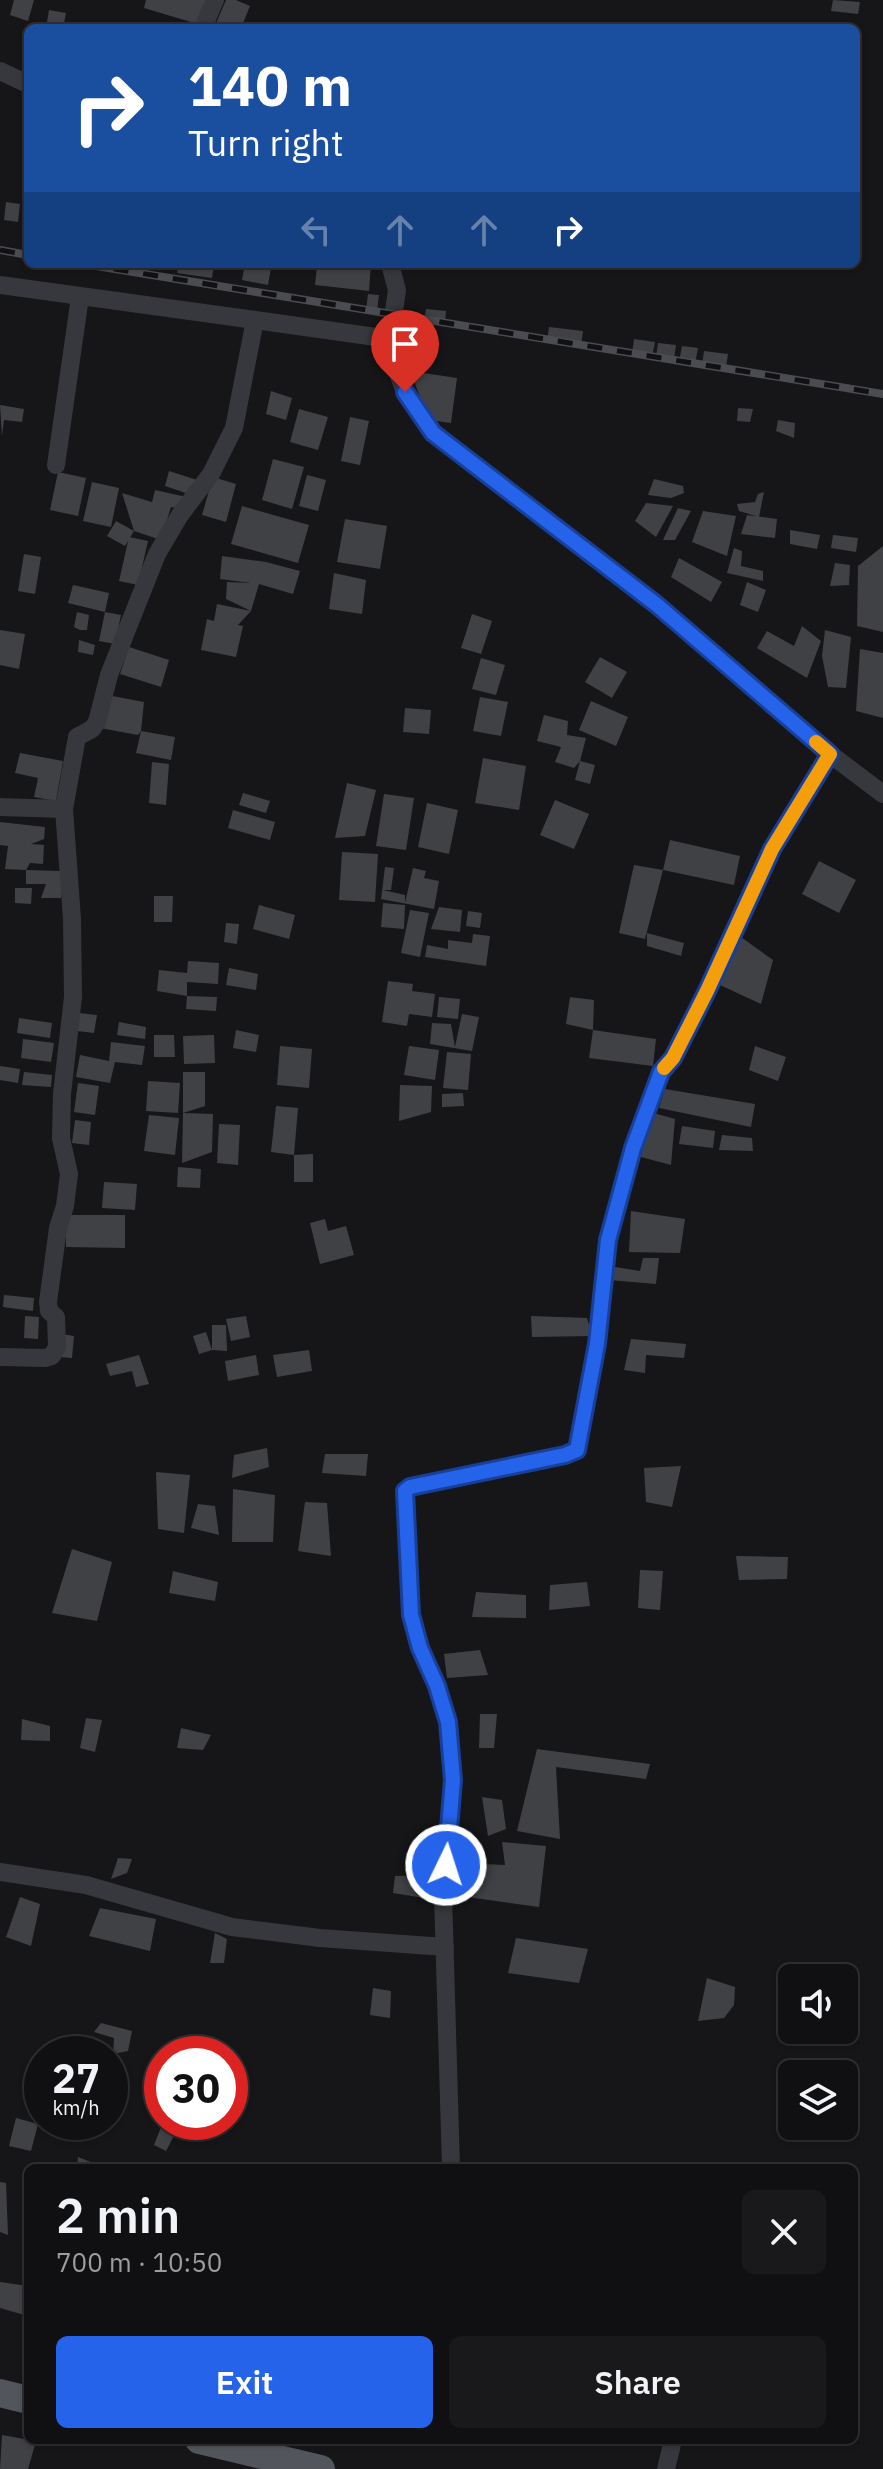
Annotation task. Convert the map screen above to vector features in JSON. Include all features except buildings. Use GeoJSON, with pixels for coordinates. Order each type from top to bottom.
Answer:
{"type":"FeatureCollection","features":[{"type":"Feature","properties":{"kind":"main road"},"geometry":{"type":"LineString","coordinates":[[0,2393],[24,2399]]}},
{"type":"Feature","properties":{"kind":"main road"},"geometry":{"type":"LineString","coordinates":[[216,2444],[321,2469]]}},
{"type":"Feature","properties":{"kind":"street"},"geometry":{"type":"LineString","coordinates":[[205,24],[215,0]]}},
{"type":"Feature","properties":{"kind":"street"},"geometry":{"type":"LineString","coordinates":[[0,71],[24,82]]}},
{"type":"Feature","properties":{"kind":"street"},"geometry":{"type":"LineString","coordinates":[[391,268],[397,290],[390,352],[405,392],[433,433],[657,605],[830,754],[883,794]]}},
{"type":"Feature","properties":{"kind":"street"},"geometry":{"type":"LineString","coordinates":[[0,285],[390,339]]}},
{"type":"Feature","properties":{"kind":"street"},"geometry":{"type":"LineString","coordinates":[[56,465],[80,297]]}},
{"type":"Feature","properties":{"kind":"street"},"geometry":{"type":"LineString","coordinates":[[0,1357],[45,1358],[52,1356],[57,1347],[56,1317],[49,1311],[48,1302],[69,1174],[61,1138],[62,1094],[73,997],[72,919],[64,809],[77,737],[92,729],[97,722],[109,675],[157,554],[180,515],[211,474],[234,428],[255,320]]}},
{"type":"Feature","properties":{"kind":"street"},"geometry":{"type":"LineString","coordinates":[[451,2164],[443,1894],[453,1780],[448,1722],[411,1615],[405,1491],[410,1487],[577,1450],[597,1344],[608,1240],[633,1148],[661,1072],[673,1058],[707,991],[772,849],[830,754]]}},
{"type":"Feature","properties":{"kind":"street"},"geometry":{"type":"LineString","coordinates":[[0,807],[64,809]]}},
{"type":"Feature","properties":{"kind":"street"},"geometry":{"type":"LineString","coordinates":[[0,1872],[86,1885],[232,1927],[320,1938],[445,1947]]}},
{"type":"Feature","properties":{"kind":"street"},"geometry":{"type":"LineString","coordinates":[[666,2469],[672,2444]]}},
{"type":"Feature","properties":{"kind":"railway"},"geometry":{"type":"LineString","coordinates":[[0,250],[24,254]]}},
{"type":"Feature","properties":{"kind":"railway"},"geometry":{"type":"LineString","coordinates":[[109,268],[883,394]]}},
{"type":"Feature","properties":{"kind":"slow traffic"},"geometry":{"type":"LineString","coordinates":[[664,1068],[673,1058],[707,991],[772,849],[830,754],[816,742]]}},
{"type":"Feature","properties":{"kind":"route"},"geometry":{"type":"LineString","coordinates":[[405,392],[433,433],[657,605],[830,754],[772,849],[707,991],[673,1058],[661,1072],[633,1148],[608,1240],[597,1344],[577,1450],[410,1487],[405,1491],[411,1615],[448,1722],[453,1780],[446,1865]]}}]}
